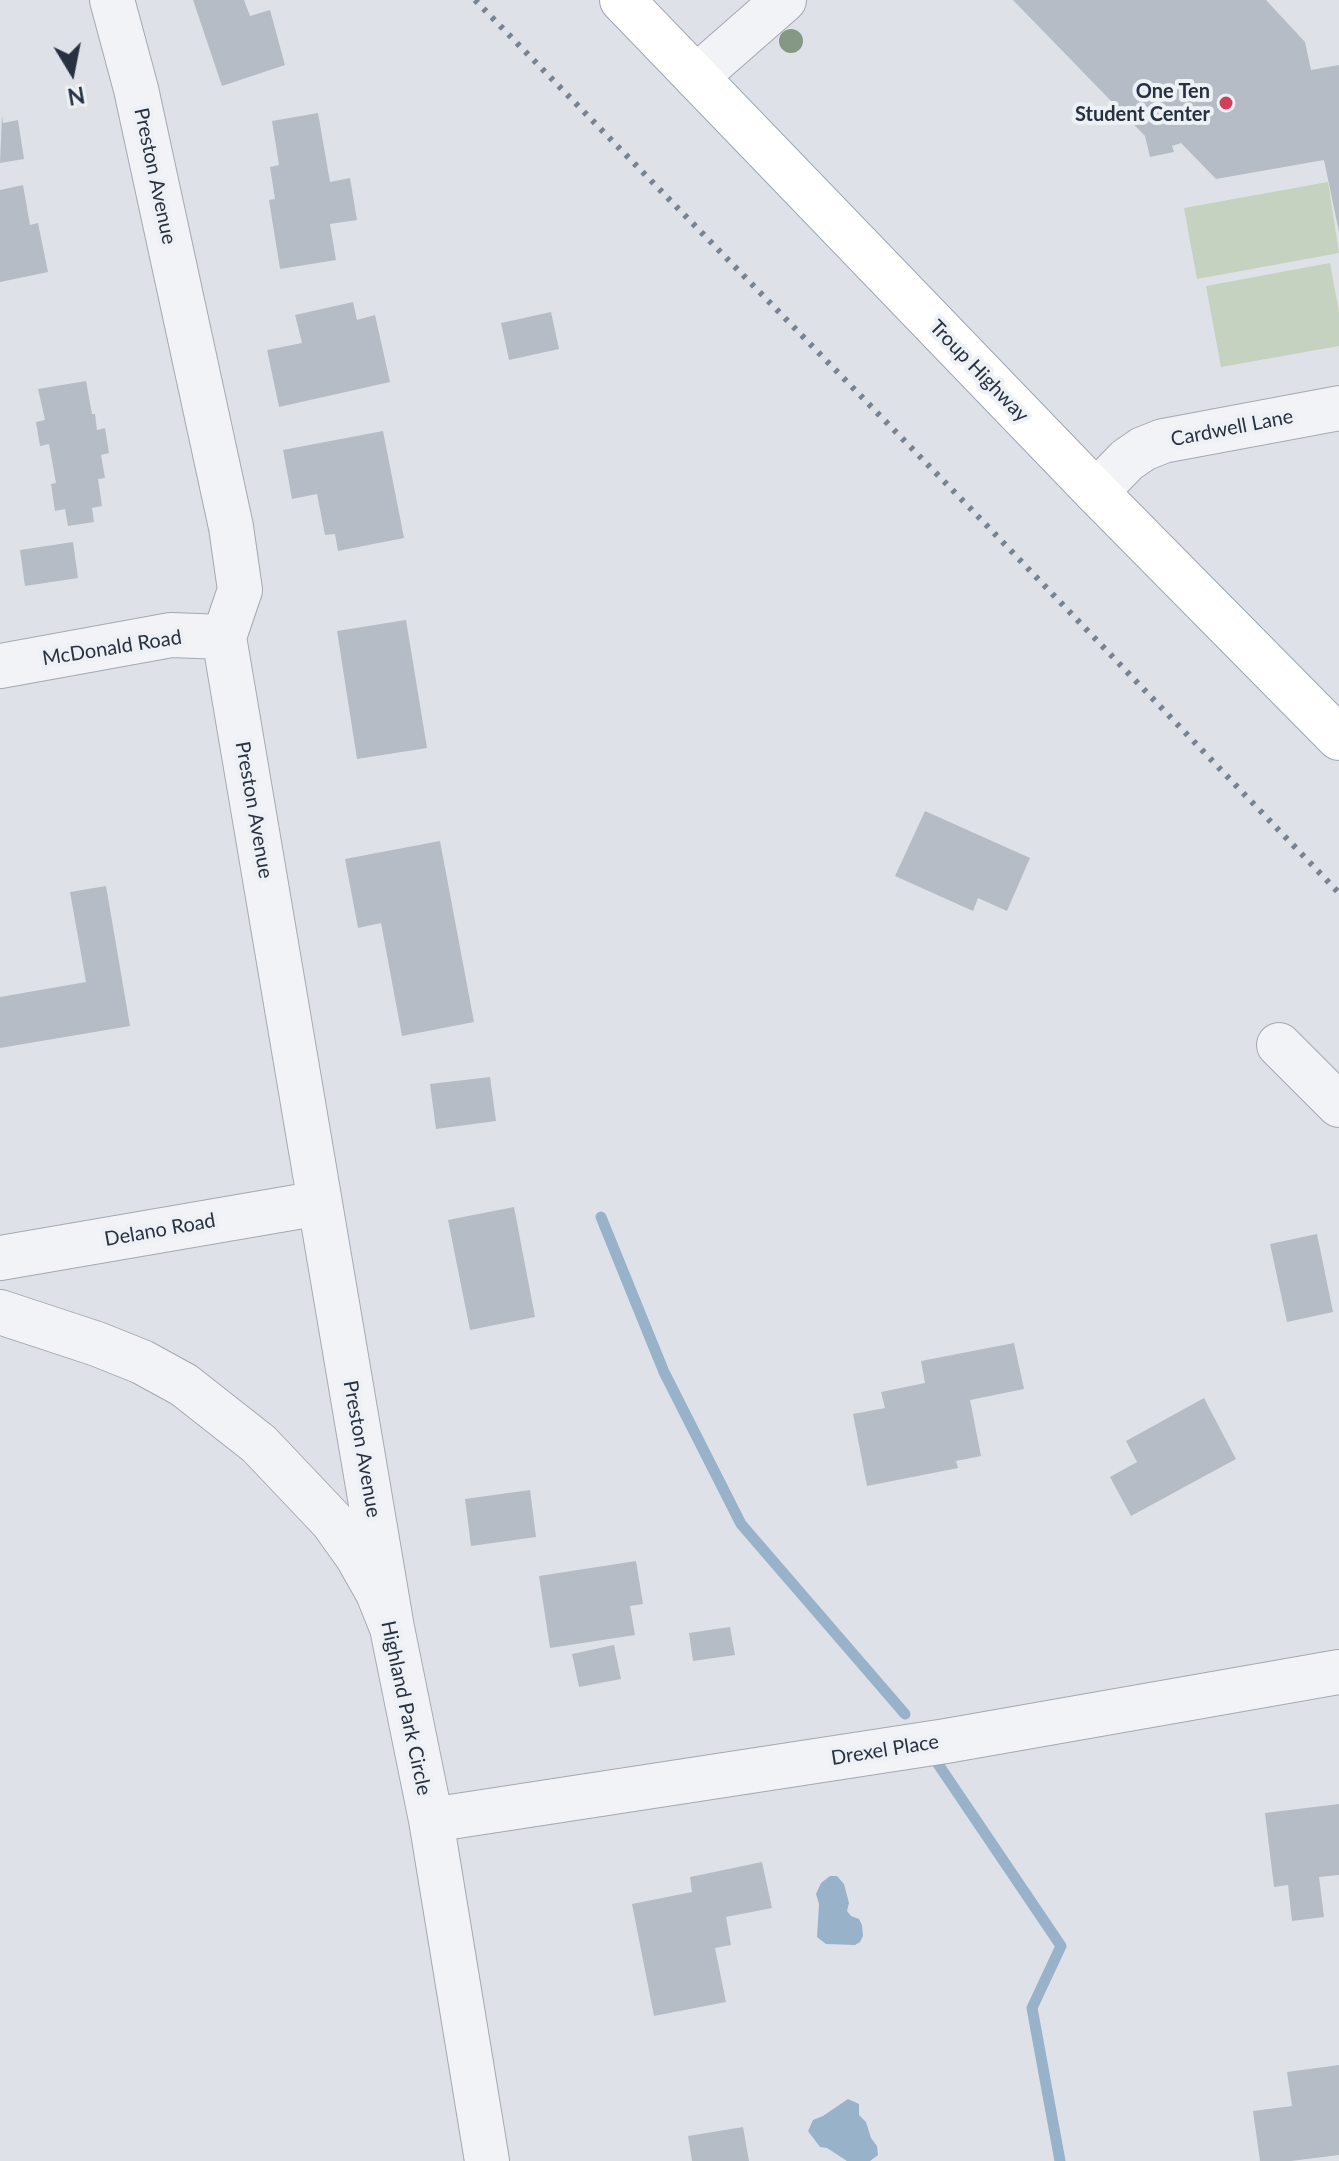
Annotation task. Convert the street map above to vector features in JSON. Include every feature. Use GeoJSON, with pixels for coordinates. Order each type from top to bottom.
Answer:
{"type":"FeatureCollection","features":[{"type":"Feature","properties":{"kind":"main road","name":"Troup Highway"},"geometry":{"type":"LineString","coordinates":[[622,0],[1096,492],[1339,738]]}},
{"type":"Feature","properties":{"kind":"street","name":"Preston Avenue"},"geometry":{"type":"LineString","coordinates":[[112,0],[136,89],[231,527],[240,590],[224,637],[392,1628]]}},
{"type":"Feature","properties":{"kind":"street"},"geometry":{"type":"LineString","coordinates":[[696,77],[784,0]]}},
{"type":"Feature","properties":{"kind":"street","name":"Cardwell Lane"},"geometry":{"type":"LineString","coordinates":[[1096,492],[1127,460],[1163,441],[1339,408]]}},
{"type":"Feature","properties":{"kind":"street","name":"McDonald Road"},"geometry":{"type":"LineString","coordinates":[[0,666],[171,635],[224,637]]}},
{"type":"Feature","properties":{"kind":"street"},"geometry":{"type":"LineString","coordinates":[[1279,1045],[1339,1105]]}},
{"type":"Feature","properties":{"kind":"street","name":"Delano Road"},"geometry":{"type":"LineString","coordinates":[[0,1258],[320,1203]]}},
{"type":"Feature","properties":{"kind":"street","name":"Highland Park Circle"},"geometry":{"type":"LineString","coordinates":[[0,1312],[142,1362],[184,1385],[259,1444],[332,1521],[357,1556],[378,1593],[392,1628],[431,1820],[487,2161]]}},
{"type":"Feature","properties":{"kind":"street","name":"Drexel Place"},"geometry":{"type":"LineString","coordinates":[[431,1820],[946,1741],[1339,1672]]}},
{"type":"Feature","properties":{"kind":"green space"},"geometry":{"type":"Polygon","coordinates":[[[1328,182],[1339,253],[1197,279],[1184,208],[1328,182]]]}},
{"type":"Feature","properties":{"kind":"green space"},"geometry":{"type":"Polygon","coordinates":[[[1330,263],[1339,312],[1339,346],[1221,367],[1206,286],[1330,263]]]}},
{"type":"Feature","properties":{"kind":"water"},"geometry":{"type":"Polygon","coordinates":[[[830,1876],[837,1876],[844,1884],[849,1903],[847,1911],[862,1925],[863,1936],[855,1945],[826,1944],[817,1937],[819,1904],[816,1894],[821,1883],[830,1876]]]}},
{"type":"Feature","properties":{"kind":"water"},"geometry":{"type":"Polygon","coordinates":[[[848,2099],[859,2104],[859,2115],[866,2122],[877,2146],[878,2155],[870,2161],[847,2161],[820,2147],[808,2131],[813,2120],[848,2099]]]}},
{"type":"Feature","properties":{"kind":"building"},"geometry":{"type":"Polygon","coordinates":[[[193,0],[244,0],[250,16],[270,10],[285,65],[222,86],[193,0]]]}},
{"type":"Feature","properties":{"kind":"building","name":"One Ten Student Center"},"geometry":{"type":"Polygon","coordinates":[[[1013,0],[1266,0],[1305,42],[1311,70],[1339,65],[1339,232],[1324,160],[1216,179],[1181,143],[1172,146],[1174,152],[1150,157],[1145,136],[1013,0]]]}},
{"type":"Feature","properties":{"kind":"building"},"geometry":{"type":"Polygon","coordinates":[[[318,113],[330,182],[350,178],[357,220],[330,224],[336,260],[280,269],[269,200],[275,199],[270,167],[279,165],[272,121],[318,113]]]}},
{"type":"Feature","properties":{"kind":"building"},"geometry":{"type":"Polygon","coordinates":[[[2,115],[3,123],[18,120],[24,159],[0,163],[2,115]]]}},
{"type":"Feature","properties":{"kind":"building"},"geometry":{"type":"Polygon","coordinates":[[[23,185],[30,225],[38,223],[48,272],[0,282],[0,190],[23,185]]]}},
{"type":"Feature","properties":{"kind":"building"},"geometry":{"type":"Polygon","coordinates":[[[353,302],[357,320],[375,315],[390,382],[279,407],[267,350],[302,343],[295,315],[353,302]]]}},
{"type":"Feature","properties":{"kind":"building"},"geometry":{"type":"Polygon","coordinates":[[[551,312],[559,349],[509,360],[501,323],[551,312]]]}},
{"type":"Feature","properties":{"kind":"building"},"geometry":{"type":"Polygon","coordinates":[[[86,381],[97,430],[105,428],[109,453],[101,455],[105,478],[98,479],[102,506],[92,508],[94,522],[68,526],[65,509],[55,511],[51,484],[56,483],[49,444],[40,446],[36,422],[45,420],[38,389],[86,381]]]}},
{"type":"Feature","properties":{"kind":"building"},"geometry":{"type":"Polygon","coordinates":[[[383,431],[404,538],[338,551],[335,534],[325,535],[317,494],[292,499],[283,450],[383,431]]]}},
{"type":"Feature","properties":{"kind":"building"},"geometry":{"type":"Polygon","coordinates":[[[73,542],[78,578],[25,586],[20,550],[73,542]]]}},
{"type":"Feature","properties":{"kind":"building"},"geometry":{"type":"Polygon","coordinates":[[[406,620],[427,748],[357,759],[337,631],[406,620]]]}},
{"type":"Feature","properties":{"kind":"building"},"geometry":{"type":"Polygon","coordinates":[[[925,811],[1030,858],[1007,911],[978,898],[973,911],[895,876],[925,811]]]}},
{"type":"Feature","properties":{"kind":"building"},"geometry":{"type":"Polygon","coordinates":[[[440,841],[474,1022],[402,1036],[381,923],[358,928],[345,859],[440,841]]]}},
{"type":"Feature","properties":{"kind":"building"},"geometry":{"type":"Polygon","coordinates":[[[106,886],[130,1026],[0,1048],[0,997],[86,982],[70,892],[106,886]]]}},
{"type":"Feature","properties":{"kind":"building"},"geometry":{"type":"Polygon","coordinates":[[[490,1077],[496,1121],[436,1129],[430,1084],[490,1077]]]}},
{"type":"Feature","properties":{"kind":"building"},"geometry":{"type":"Polygon","coordinates":[[[514,1207],[535,1317],[470,1330],[448,1220],[514,1207]]]}},
{"type":"Feature","properties":{"kind":"building"},"geometry":{"type":"Polygon","coordinates":[[[1317,1234],[1333,1312],[1287,1322],[1270,1244],[1317,1234]]]}},
{"type":"Feature","properties":{"kind":"building"},"geometry":{"type":"Polygon","coordinates":[[[1014,1343],[1024,1389],[970,1400],[981,1456],[956,1461],[958,1468],[867,1486],[853,1414],[885,1408],[881,1392],[925,1383],[921,1361],[1014,1343]]]}},
{"type":"Feature","properties":{"kind":"building"},"geometry":{"type":"Polygon","coordinates":[[[1204,1398],[1236,1459],[1131,1516],[1110,1477],[1137,1462],[1126,1441],[1204,1398]]]}},
{"type":"Feature","properties":{"kind":"building"},"geometry":{"type":"Polygon","coordinates":[[[530,1490],[536,1537],[471,1546],[465,1499],[530,1490]]]}},
{"type":"Feature","properties":{"kind":"building"},"geometry":{"type":"Polygon","coordinates":[[[636,1561],[643,1604],[630,1606],[635,1635],[550,1648],[539,1576],[636,1561]]]}},
{"type":"Feature","properties":{"kind":"building"},"geometry":{"type":"Polygon","coordinates":[[[730,1627],[735,1655],[693,1661],[689,1633],[730,1627]]]}},
{"type":"Feature","properties":{"kind":"building"},"geometry":{"type":"Polygon","coordinates":[[[614,1645],[621,1679],[579,1687],[572,1654],[614,1645]]]}},
{"type":"Feature","properties":{"kind":"building"},"geometry":{"type":"Polygon","coordinates":[[[1339,1804],[1339,1875],[1319,1877],[1324,1917],[1292,1921],[1288,1885],[1274,1887],[1265,1813],[1339,1804]]]}},
{"type":"Feature","properties":{"kind":"building"},"geometry":{"type":"Polygon","coordinates":[[[762,1862],[772,1908],[726,1917],[731,1945],[715,1948],[726,2002],[654,2016],[632,1904],[692,1892],[690,1877],[762,1862]]]}},
{"type":"Feature","properties":{"kind":"building"},"geometry":{"type":"Polygon","coordinates":[[[1339,2065],[1339,2155],[1260,2161],[1253,2111],[1292,2106],[1287,2072],[1339,2065]]]}},
{"type":"Feature","properties":{"kind":"building"},"geometry":{"type":"Polygon","coordinates":[[[743,2127],[749,2161],[692,2161],[688,2136],[743,2127]]]}},
{"type":"Feature","properties":{"kind":"waterway"},"geometry":{"type":"LineString","coordinates":[[601,1217],[664,1372],[741,1524],[905,1714]]}},
{"type":"Feature","properties":{"kind":"waterway"},"geometry":{"type":"LineString","coordinates":[[936,1761],[1061,1946],[1032,2008],[1060,2161]]}},
{"type":"Feature","properties":{"kind":"railway"},"geometry":{"type":"LineString","coordinates":[[475,0],[970,508],[1339,893]]}},
{"type":"Feature","properties":{"kind":"place","name":"One Ten Student Center"},"geometry":{"type":"Point","coordinates":[1226,103]}}]}
